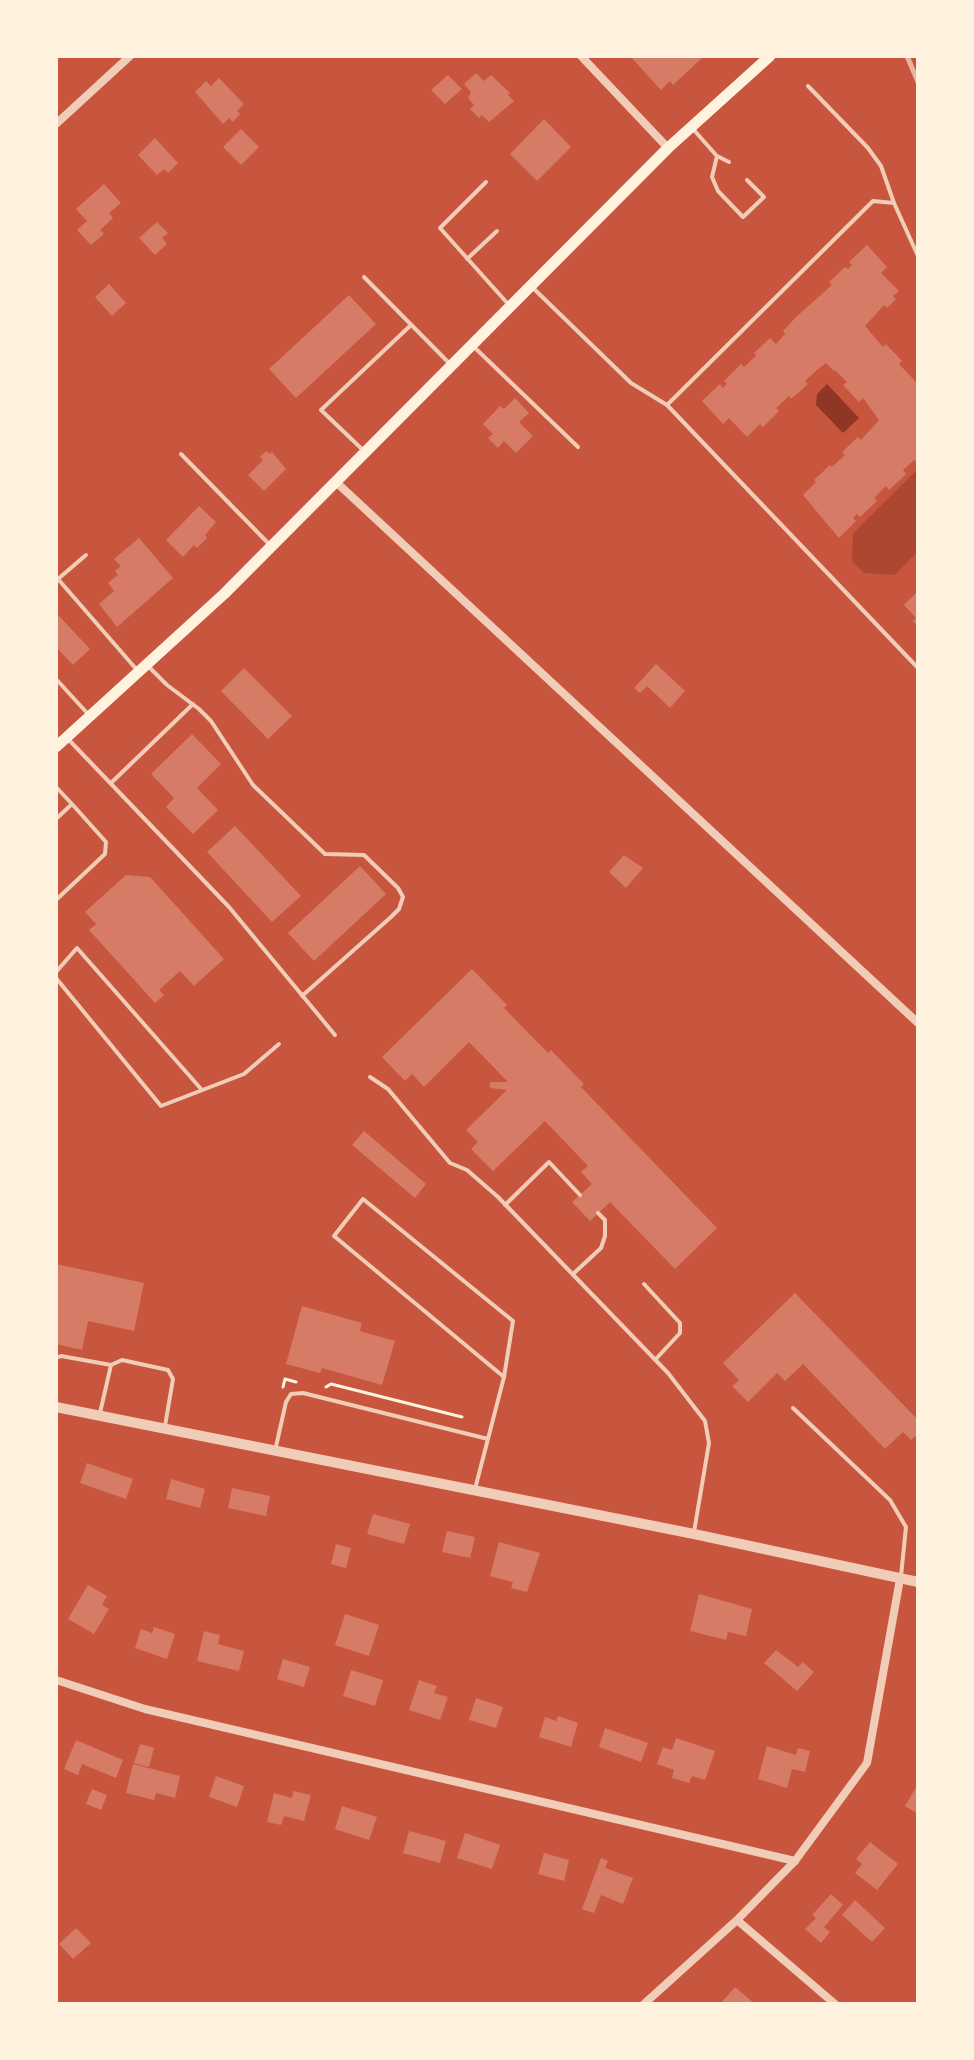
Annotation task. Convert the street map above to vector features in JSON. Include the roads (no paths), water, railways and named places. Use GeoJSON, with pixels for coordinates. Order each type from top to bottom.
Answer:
{"type":"FeatureCollection","features":[{"type":"Feature","properties":{"kind":"main road"},"geometry":{"type":"LineString","coordinates":[[56,747],[144,670],[271,547],[668,148],[770,56]]}},
{"type":"Feature","properties":{"kind":"street"},"geometry":{"type":"LineString","coordinates":[[56,124],[130,56]]}},
{"type":"Feature","properties":{"kind":"street"},"geometry":{"type":"LineString","coordinates":[[581,56],[668,148]]}},
{"type":"Feature","properties":{"kind":"street"},"geometry":{"type":"LineString","coordinates":[[336,482],[918,1023]]}},
{"type":"Feature","properties":{"kind":"street"},"geometry":{"type":"LineString","coordinates":[[56,1407],[694,1534],[918,1582]]}},
{"type":"Feature","properties":{"kind":"street"},"geometry":{"type":"LineString","coordinates":[[644,2004],[737,1920],[795,1861],[867,1763],[900,1579]]}},
{"type":"Feature","properties":{"kind":"street"},"geometry":{"type":"LineString","coordinates":[[56,1680],[145,1709],[795,1861]]}},
{"type":"Feature","properties":{"kind":"street"},"geometry":{"type":"LineString","coordinates":[[737,1920],[835,2004]]}},
{"type":"Feature","properties":{"kind":"lane"},"geometry":{"type":"LineString","coordinates":[[808,86],[881,166],[918,256]]}},
{"type":"Feature","properties":{"kind":"lane"},"geometry":{"type":"LineString","coordinates":[[691,127],[717,156],[729,162]]}},
{"type":"Feature","properties":{"kind":"lane"},"geometry":{"type":"LineString","coordinates":[[717,156],[712,177],[718,191],[743,217],[764,197],[747,180]]}},
{"type":"Feature","properties":{"kind":"lane"},"geometry":{"type":"LineString","coordinates":[[486,182],[440,228],[511,306]]}},
{"type":"Feature","properties":{"kind":"lane"},"geometry":{"type":"LineString","coordinates":[[667,405],[873,201],[894,203]]}},
{"type":"Feature","properties":{"kind":"lane"},"geometry":{"type":"LineString","coordinates":[[467,259],[497,231]]}},
{"type":"Feature","properties":{"kind":"lane"},"geometry":{"type":"LineString","coordinates":[[364,277],[452,366]]}},
{"type":"Feature","properties":{"kind":"lane"},"geometry":{"type":"LineString","coordinates":[[531,285],[631,383],[667,405],[918,668]]}},
{"type":"Feature","properties":{"kind":"lane"},"geometry":{"type":"LineString","coordinates":[[365,452],[321,410],[411,325]]}},
{"type":"Feature","properties":{"kind":"lane"},"geometry":{"type":"LineString","coordinates":[[472,346],[578,447]]}},
{"type":"Feature","properties":{"kind":"lane"},"geometry":{"type":"LineString","coordinates":[[181,454],[271,547]]}},
{"type":"Feature","properties":{"kind":"lane"},"geometry":{"type":"LineString","coordinates":[[86,555],[58,579],[144,670],[193,704],[211,721],[253,785],[325,854],[364,855],[398,888],[403,897],[399,909],[391,917],[302,996]]}},
{"type":"Feature","properties":{"kind":"lane"},"geometry":{"type":"LineString","coordinates":[[56,679],[90,717]]}},
{"type":"Feature","properties":{"kind":"lane"},"geometry":{"type":"LineString","coordinates":[[112,782],[193,704]]}},
{"type":"Feature","properties":{"kind":"lane"},"geometry":{"type":"LineString","coordinates":[[67,738],[229,907],[335,1035]]}},
{"type":"Feature","properties":{"kind":"lane"},"geometry":{"type":"LineString","coordinates":[[56,787],[106,842],[105,854],[56,900]]}},
{"type":"Feature","properties":{"kind":"lane"},"geometry":{"type":"LineString","coordinates":[[56,819],[72,804]]}},
{"type":"Feature","properties":{"kind":"lane"},"geometry":{"type":"LineString","coordinates":[[56,972],[77,948],[202,1090]]}},
{"type":"Feature","properties":{"kind":"lane"},"geometry":{"type":"LineString","coordinates":[[56,978],[161,1106],[244,1074],[279,1044]]}},
{"type":"Feature","properties":{"kind":"lane"},"geometry":{"type":"LineString","coordinates":[[370,1077],[388,1089],[450,1163],[467,1170],[573,1274],[655,1360],[705,1421],[709,1443],[694,1534]]}},
{"type":"Feature","properties":{"kind":"lane"},"geometry":{"type":"LineString","coordinates":[[505,1205],[549,1162],[580,1195]]}},
{"type":"Feature","properties":{"kind":"lane"},"geometry":{"type":"LineString","coordinates":[[475,1491],[504,1377],[513,1321],[363,1199],[334,1236],[504,1377]]}},
{"type":"Feature","properties":{"kind":"lane"},"geometry":{"type":"LineString","coordinates":[[573,1274],[601,1248],[605,1220],[598,1213]]}},
{"type":"Feature","properties":{"kind":"lane"},"geometry":{"type":"LineString","coordinates":[[644,1284],[680,1323],[680,1333],[655,1360]]}},
{"type":"Feature","properties":{"kind":"lane"},"geometry":{"type":"LineString","coordinates":[[56,1358],[61,1356],[111,1365],[122,1360],[168,1370],[173,1379],[164,1429]]}},
{"type":"Feature","properties":{"kind":"lane"},"geometry":{"type":"LineString","coordinates":[[99,1416],[111,1365]]}},
{"type":"Feature","properties":{"kind":"lane"},"geometry":{"type":"LineString","coordinates":[[275,1451],[286,1402],[291,1394],[303,1393],[488,1439]]}},
{"type":"Feature","properties":{"kind":"lane"},"geometry":{"type":"LineString","coordinates":[[793,1408],[890,1500],[906,1527],[900,1579]]}},
{"type":"Feature","properties":{"kind":"railway"},"geometry":{"type":"LineString","coordinates":[[907,56],[918,82]]}}]}
